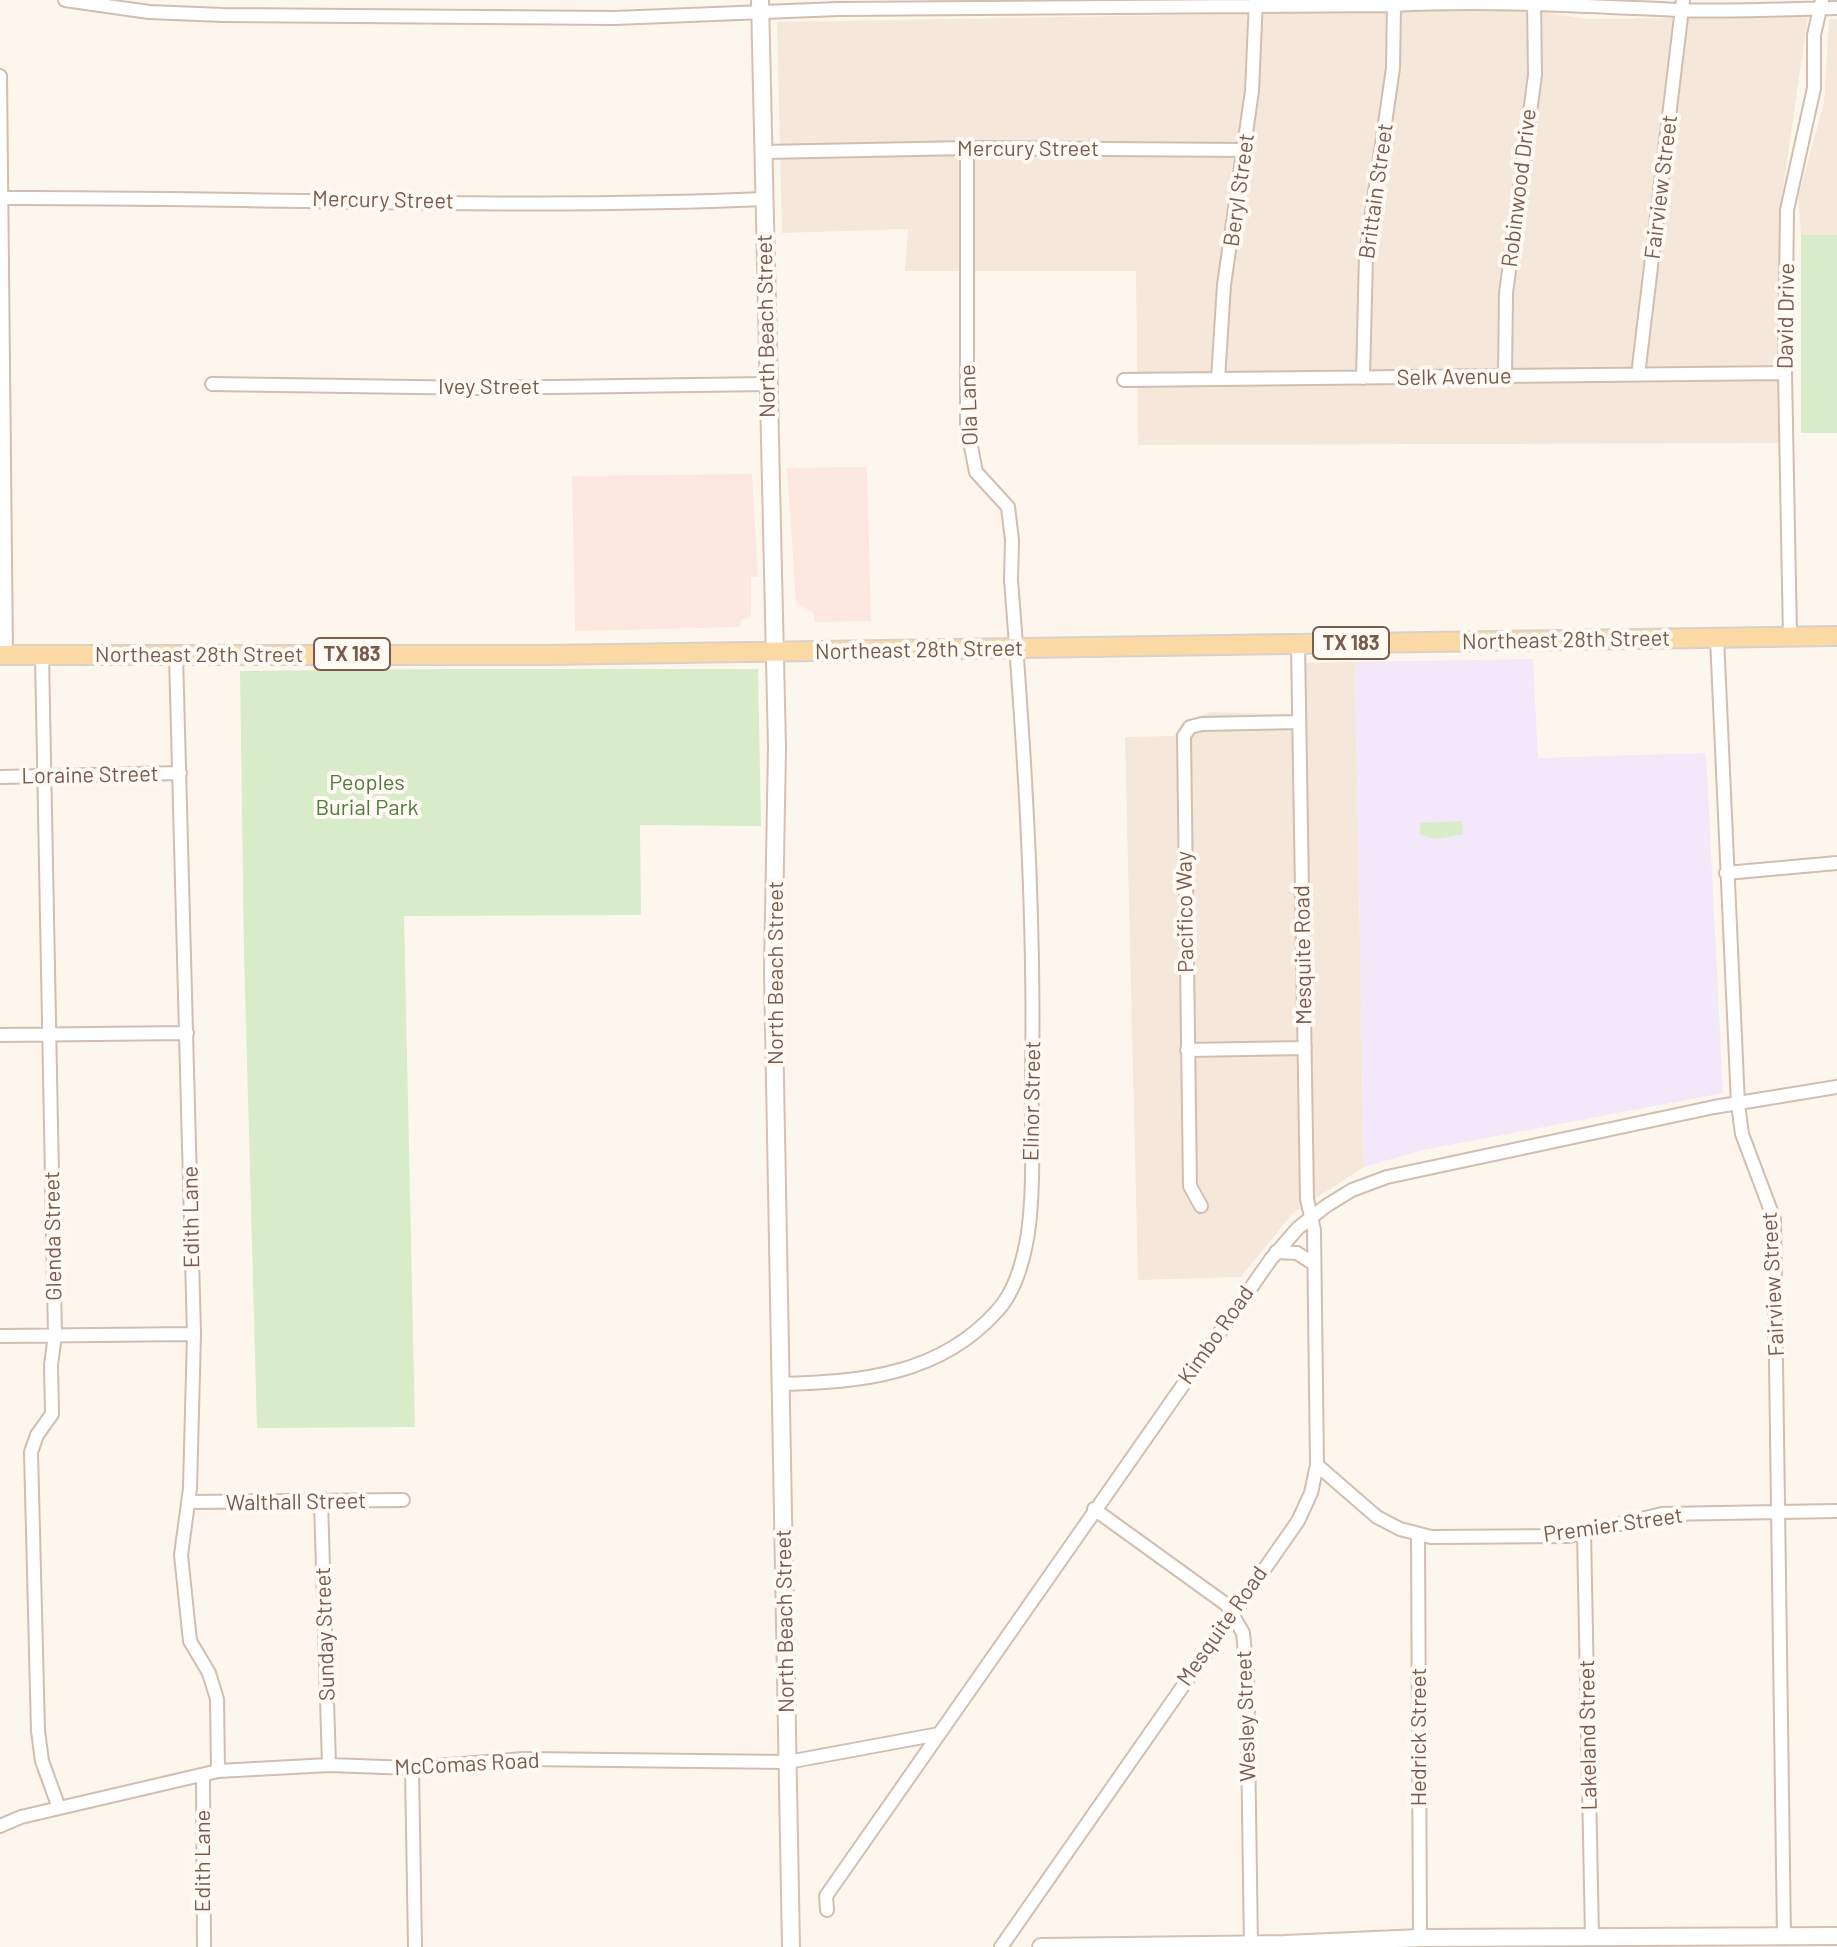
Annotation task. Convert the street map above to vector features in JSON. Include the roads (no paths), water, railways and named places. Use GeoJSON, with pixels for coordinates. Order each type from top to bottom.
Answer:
{"type":"FeatureCollection","features":[{"type":"Feature","properties":{"kind":"main road","name":"North Beach Street"},"geometry":{"type":"LineString","coordinates":[[760,7],[778,825],[773,972],[791,1947]]}},
{"type":"Feature","properties":{"kind":"main road","name":"Northeast 28th Street"},"geometry":{"type":"LineString","coordinates":[[3,655],[775,652],[1837,636]]}},
{"type":"Feature","properties":{"kind":"main road"},"geometry":{"type":"LineString","coordinates":[[1041,1947],[1251,1946],[1420,1938],[1592,1937],[1692,1941],[1837,1936]]}},
{"type":"Feature","properties":{"kind":"street"},"geometry":{"type":"LineString","coordinates":[[65,0],[223,15],[615,18],[760,7],[838,9],[1256,3],[1394,5],[1425,1],[1821,4],[1837,8]]}},
{"type":"Feature","properties":{"kind":"street","name":"Robinwood Drive"},"geometry":{"type":"LineString","coordinates":[[1505,376],[1506,293],[1535,75],[1534,1]]}},
{"type":"Feature","properties":{"kind":"street","name":"Beryl Street"},"geometry":{"type":"LineString","coordinates":[[1218,379],[1224,285],[1246,150],[1256,3]]}},
{"type":"Feature","properties":{"kind":"street","name":"David Drive"},"geometry":{"type":"LineString","coordinates":[[1790,637],[1785,373],[1787,210],[1814,88],[1814,35],[1821,4]]}},
{"type":"Feature","properties":{"kind":"street","name":"Brittain Street"},"geometry":{"type":"LineString","coordinates":[[1363,378],[1366,255],[1393,68],[1394,5]]}},
{"type":"Feature","properties":{"kind":"street","name":"Fairview Street"},"geometry":{"type":"LineString","coordinates":[[1638,375],[1682,5]]}},
{"type":"Feature","properties":{"kind":"street"},"geometry":{"type":"LineString","coordinates":[[0,76],[3,655]]}},
{"type":"Feature","properties":{"kind":"street","name":"Mercury Street"},"geometry":{"type":"LineString","coordinates":[[763,152],[967,148],[1246,150]]}},
{"type":"Feature","properties":{"kind":"street","name":"Ola Lane"},"geometry":{"type":"LineString","coordinates":[[967,148],[967,426],[976,472],[1008,507],[1017,648]]}},
{"type":"Feature","properties":{"kind":"street","name":"Mercury Street"},"geometry":{"type":"LineString","coordinates":[[3,198],[214,197],[503,202],[764,199]]}},
{"type":"Feature","properties":{"kind":"street","name":"Selk Avenue"},"geometry":{"type":"LineString","coordinates":[[1124,380],[1785,373]]}},
{"type":"Feature","properties":{"kind":"street","name":"Ivey Street"},"geometry":{"type":"LineString","coordinates":[[212,384],[482,388],[766,384]]}},
{"type":"Feature","properties":{"kind":"street","name":"Fairview Street"},"geometry":{"type":"LineString","coordinates":[[1717,638],[1738,1104],[1742,1134],[1774,1219],[1784,1937]]}},
{"type":"Feature","properties":{"kind":"street","name":"Mesquite Road"},"geometry":{"type":"LineString","coordinates":[[1001,1947],[1303,1512],[1317,1465],[1314,1264],[1307,1199],[1298,644]]}},
{"type":"Feature","properties":{"kind":"street","name":"Elinor Street"},"geometry":{"type":"LineString","coordinates":[[781,1384],[877,1378],[934,1360],[999,1310],[1016,1280],[1027,1235],[1030,1196],[1033,1018],[1017,648]]}},
{"type":"Feature","properties":{"kind":"street","name":"Glenda Street"},"geometry":{"type":"LineString","coordinates":[[42,655],[55,1335],[51,1365],[52,1414],[37,1435],[31,1452],[31,1508],[38,1731],[42,1761],[59,1808]]}},
{"type":"Feature","properties":{"kind":"street","name":"Edith Lane"},"geometry":{"type":"LineString","coordinates":[[176,655],[194,1334],[188,1502],[181,1555],[190,1641],[209,1673],[217,1699],[218,1771]]}},
{"type":"Feature","properties":{"kind":"street","name":"Pacifico Way"},"geometry":{"type":"LineString","coordinates":[[1201,1206],[1190,1186],[1184,736],[1190,727],[1202,724],[1299,722]]}},
{"type":"Feature","properties":{"kind":"street","name":"Loraine Street"},"geometry":{"type":"LineString","coordinates":[[0,777],[180,773]]}},
{"type":"Feature","properties":{"kind":"street"},"geometry":{"type":"LineString","coordinates":[[1726,873],[1837,863]]}},
{"type":"Feature","properties":{"kind":"street"},"geometry":{"type":"LineString","coordinates":[[0,1035],[187,1033]]}},
{"type":"Feature","properties":{"kind":"street"},"geometry":{"type":"LineString","coordinates":[[1187,1050],[1305,1048]]}},
{"type":"Feature","properties":{"kind":"street","name":"Kimbo Road"},"geometry":{"type":"LineString","coordinates":[[827,1910],[826,1896],[1094,1509],[1276,1252],[1311,1217],[1352,1190],[1387,1177],[1738,1104],[1837,1087]]}},
{"type":"Feature","properties":{"kind":"street"},"geometry":{"type":"LineString","coordinates":[[1276,1252],[1297,1253],[1314,1264]]}},
{"type":"Feature","properties":{"kind":"street"},"geometry":{"type":"LineString","coordinates":[[0,1336],[194,1334]]}},
{"type":"Feature","properties":{"kind":"street","name":"Premier Street"},"geometry":{"type":"LineString","coordinates":[[1317,1465],[1377,1517],[1418,1536],[1458,1538],[1584,1533],[1652,1515],[1837,1511]]}},
{"type":"Feature","properties":{"kind":"street","name":"Walthall Street"},"geometry":{"type":"LineString","coordinates":[[188,1502],[403,1500]]}},
{"type":"Feature","properties":{"kind":"street","name":"Sunday Street"},"geometry":{"type":"LineString","coordinates":[[321,1502],[329,1765]]}},
{"type":"Feature","properties":{"kind":"street"},"geometry":{"type":"LineString","coordinates":[[1094,1509],[1232,1612]]}},
{"type":"Feature","properties":{"kind":"street","name":"Lakeland Street"},"geometry":{"type":"LineString","coordinates":[[1584,1533],[1592,1937]]}},
{"type":"Feature","properties":{"kind":"street","name":"Hedrick Street"},"geometry":{"type":"LineString","coordinates":[[1418,1536],[1420,1938]]}},
{"type":"Feature","properties":{"kind":"street","name":"Wesley Street"},"geometry":{"type":"LineString","coordinates":[[1232,1612],[1243,1633],[1247,1659],[1251,1946]]}},
{"type":"Feature","properties":{"kind":"street","name":"McComas Road"},"geometry":{"type":"LineString","coordinates":[[0,1826],[59,1808],[218,1771],[329,1765],[412,1768],[524,1759],[788,1762],[939,1734]]}},
{"type":"Feature","properties":{"kind":"street"},"geometry":{"type":"LineString","coordinates":[[412,1768],[415,1947]]}},
{"type":"Feature","properties":{"kind":"street","name":"Edith Lane"},"geometry":{"type":"LineString","coordinates":[[203,1775],[204,1947]]}},
{"type":"Feature","properties":{"kind":"park label","name":"Peoples Burial Park"},"geometry":{"type":"Point","coordinates":[367,796]}}]}
